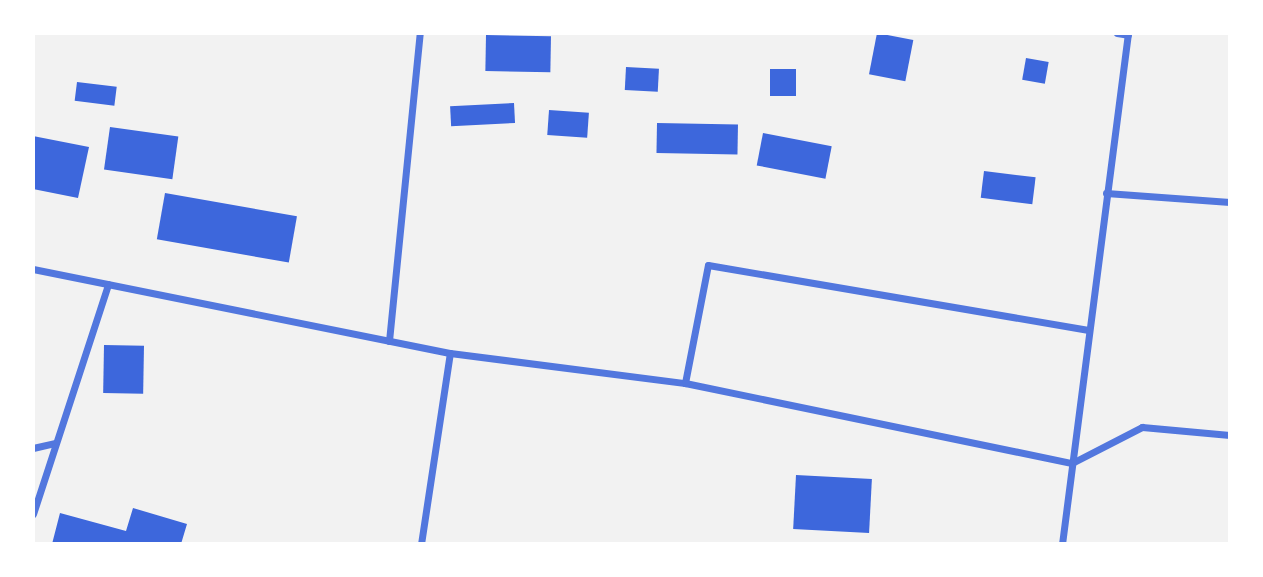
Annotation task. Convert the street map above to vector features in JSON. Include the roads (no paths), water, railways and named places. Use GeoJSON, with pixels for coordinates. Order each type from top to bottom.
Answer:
{"type":"FeatureCollection","features":[{"type":"Feature","properties":{"kind":"street"},"geometry":{"type":"LineString","coordinates":[[389,341],[420,33]]}},
{"type":"Feature","properties":{"kind":"street"},"geometry":{"type":"LineString","coordinates":[[1062,544],[1128,34],[1116,33]]}},
{"type":"Feature","properties":{"kind":"street"},"geometry":{"type":"LineString","coordinates":[[1106,193],[1230,202]]}},
{"type":"Feature","properties":{"kind":"street"},"geometry":{"type":"LineString","coordinates":[[685,383],[708,265],[1088,330]]}},
{"type":"Feature","properties":{"kind":"street"},"geometry":{"type":"LineString","coordinates":[[33,269],[450,353],[685,383],[1072,463],[1142,427],[1230,435]]}},
{"type":"Feature","properties":{"kind":"street"},"geometry":{"type":"LineString","coordinates":[[33,514],[108,284]]}},
{"type":"Feature","properties":{"kind":"street"},"geometry":{"type":"LineString","coordinates":[[421,544],[450,353]]}},
{"type":"Feature","properties":{"kind":"street"},"geometry":{"type":"LineString","coordinates":[[33,448],[55,443]]}}]}
